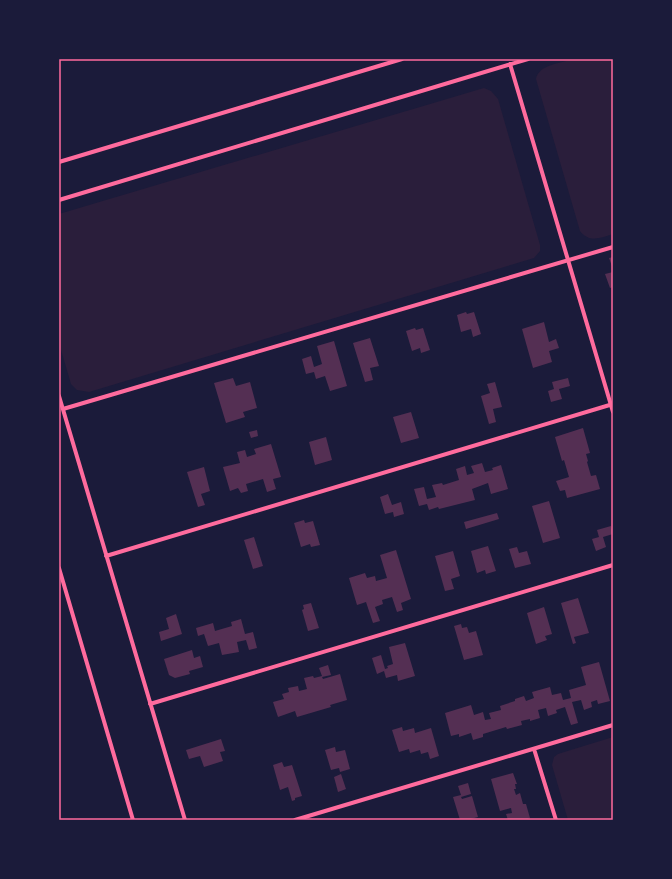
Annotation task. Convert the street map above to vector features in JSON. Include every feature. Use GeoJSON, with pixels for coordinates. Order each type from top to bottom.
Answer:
{"type":"FeatureCollection","features":[{"type":"Feature","properties":{"kind":"street"},"geometry":{"type":"LineString","coordinates":[[59,162],[402,59]]}},
{"type":"Feature","properties":{"kind":"street"},"geometry":{"type":"LineString","coordinates":[[59,200],[528,59]]}},
{"type":"Feature","properties":{"kind":"street"},"geometry":{"type":"LineString","coordinates":[[510,64],[612,404],[613,412]]}},
{"type":"Feature","properties":{"kind":"street"},"geometry":{"type":"LineString","coordinates":[[63,409],[613,246]]}},
{"type":"Feature","properties":{"kind":"street"},"geometry":{"type":"LineString","coordinates":[[59,396],[185,820]]}},
{"type":"Feature","properties":{"kind":"street"},"geometry":{"type":"LineString","coordinates":[[106,556],[612,404]]}},
{"type":"Feature","properties":{"kind":"street"},"geometry":{"type":"LineString","coordinates":[[150,704],[613,565]]}},
{"type":"Feature","properties":{"kind":"street"},"geometry":{"type":"LineString","coordinates":[[59,568],[134,820]]}},
{"type":"Feature","properties":{"kind":"street"},"geometry":{"type":"LineString","coordinates":[[295,820],[613,725]]}},
{"type":"Feature","properties":{"kind":"street"},"geometry":{"type":"LineString","coordinates":[[534,748],[556,820]]}},
{"type":"Feature","properties":{"kind":"shaded area"},"geometry":{"type":"Polygon","coordinates":[[[574,59],[613,59],[613,234],[600,238],[587,237],[580,231],[536,79],[538,74],[546,67],[574,59]]]}},
{"type":"Feature","properties":{"kind":"shaded area"},"geometry":{"type":"Polygon","coordinates":[[[484,88],[491,91],[498,99],[540,245],[540,251],[534,258],[89,392],[77,390],[71,384],[59,343],[59,214],[484,88]]]}},
{"type":"Feature","properties":{"kind":"shaded area"},"geometry":{"type":"Polygon","coordinates":[[[613,737],[613,820],[568,820],[552,765],[554,757],[558,754],[613,737]]]}},
{"type":"Feature","properties":{"kind":"building"},"geometry":{"type":"Polygon","coordinates":[[[613,257],[613,269],[609,258],[613,257]]]}},
{"type":"Feature","properties":{"kind":"building"},"geometry":{"type":"Polygon","coordinates":[[[613,272],[613,287],[610,288],[605,274],[613,272]]]}},
{"type":"Feature","properties":{"kind":"building"},"geometry":{"type":"Polygon","coordinates":[[[466,312],[467,314],[474,312],[481,334],[473,337],[471,329],[461,332],[457,315],[466,312]]]}},
{"type":"Feature","properties":{"kind":"building"},"geometry":{"type":"Polygon","coordinates":[[[544,322],[549,342],[556,339],[559,348],[549,351],[552,362],[533,368],[522,329],[544,322]]]}},
{"type":"Feature","properties":{"kind":"building"},"geometry":{"type":"Polygon","coordinates":[[[415,328],[416,330],[423,328],[430,350],[421,353],[420,348],[412,351],[406,331],[415,328]]]}},
{"type":"Feature","properties":{"kind":"building"},"geometry":{"type":"Polygon","coordinates":[[[370,338],[379,366],[370,368],[373,380],[365,382],[353,343],[370,338]]]}},
{"type":"Feature","properties":{"kind":"building"},"geometry":{"type":"Polygon","coordinates":[[[334,341],[347,386],[330,391],[325,376],[316,379],[314,372],[306,374],[302,359],[311,356],[314,367],[322,364],[317,346],[334,341]]]}},
{"type":"Feature","properties":{"kind":"building"},"geometry":{"type":"Polygon","coordinates":[[[233,378],[236,386],[250,382],[257,408],[243,412],[245,417],[226,423],[214,383],[233,378]]]}},
{"type":"Feature","properties":{"kind":"building"},"geometry":{"type":"Polygon","coordinates":[[[568,378],[570,386],[559,389],[562,399],[551,402],[548,391],[554,389],[552,382],[568,378]]]}},
{"type":"Feature","properties":{"kind":"building"},"geometry":{"type":"Polygon","coordinates":[[[495,382],[502,407],[493,409],[496,422],[489,424],[481,396],[490,393],[487,384],[495,382]]]}},
{"type":"Feature","properties":{"kind":"building"},"geometry":{"type":"Polygon","coordinates":[[[411,412],[419,438],[401,443],[393,417],[411,412]]]}},
{"type":"Feature","properties":{"kind":"building"},"geometry":{"type":"Polygon","coordinates":[[[583,428],[590,453],[586,454],[587,462],[591,476],[596,475],[600,489],[567,498],[565,490],[560,491],[556,481],[569,477],[564,460],[562,461],[555,437],[583,428]]]}},
{"type":"Feature","properties":{"kind":"building"},"geometry":{"type":"Polygon","coordinates":[[[257,430],[258,436],[251,438],[249,432],[257,430]]]}},
{"type":"Feature","properties":{"kind":"building"},"geometry":{"type":"Polygon","coordinates":[[[326,437],[332,460],[315,465],[309,442],[326,437]]]}},
{"type":"Feature","properties":{"kind":"building"},"geometry":{"type":"Polygon","coordinates":[[[271,444],[281,477],[273,479],[276,489],[267,492],[263,479],[246,484],[248,491],[241,493],[238,488],[230,491],[223,467],[240,463],[237,452],[245,450],[247,457],[256,454],[254,449],[271,444]]]}},
{"type":"Feature","properties":{"kind":"building"},"geometry":{"type":"Polygon","coordinates":[[[482,463],[485,472],[493,470],[492,468],[501,465],[508,489],[491,494],[488,483],[472,489],[475,500],[439,509],[438,507],[429,510],[427,504],[419,506],[414,489],[424,487],[427,499],[436,497],[432,485],[442,483],[443,485],[459,480],[456,469],[465,466],[467,475],[474,473],[471,466],[482,463]]]}},
{"type":"Feature","properties":{"kind":"building"},"geometry":{"type":"Polygon","coordinates":[[[204,467],[210,491],[201,494],[205,505],[198,507],[187,472],[204,467]]]}},
{"type":"Feature","properties":{"kind":"building"},"geometry":{"type":"Polygon","coordinates":[[[388,494],[392,505],[401,502],[404,514],[394,517],[393,512],[385,514],[380,497],[388,494]]]}},
{"type":"Feature","properties":{"kind":"building"},"geometry":{"type":"Polygon","coordinates":[[[549,501],[560,538],[543,543],[532,506],[549,501]]]}},
{"type":"Feature","properties":{"kind":"building"},"geometry":{"type":"Polygon","coordinates":[[[497,513],[499,519],[466,529],[464,522],[497,513]]]}},
{"type":"Feature","properties":{"kind":"building"},"geometry":{"type":"Polygon","coordinates":[[[304,520],[305,523],[313,521],[320,545],[311,547],[310,544],[301,547],[294,523],[304,520]]]}},
{"type":"Feature","properties":{"kind":"building"},"geometry":{"type":"Polygon","coordinates":[[[611,526],[613,534],[603,537],[606,547],[596,551],[592,539],[599,537],[597,530],[611,526]]]}},
{"type":"Feature","properties":{"kind":"building"},"geometry":{"type":"Polygon","coordinates":[[[254,537],[263,566],[253,569],[244,540],[254,537]]]}},
{"type":"Feature","properties":{"kind":"building"},"geometry":{"type":"Polygon","coordinates":[[[488,546],[496,571],[486,574],[485,570],[477,573],[471,551],[488,546]]]}},
{"type":"Feature","properties":{"kind":"building"},"geometry":{"type":"Polygon","coordinates":[[[517,547],[519,553],[527,551],[531,564],[515,568],[509,549],[517,547]]]}},
{"type":"Feature","properties":{"kind":"building"},"geometry":{"type":"Polygon","coordinates":[[[396,550],[411,599],[401,603],[403,610],[397,612],[392,597],[382,600],[383,604],[375,607],[380,621],[373,623],[366,602],[357,605],[349,578],[365,573],[367,578],[375,576],[376,581],[387,578],[380,555],[396,550]]]}},
{"type":"Feature","properties":{"kind":"building"},"geometry":{"type":"Polygon","coordinates":[[[453,551],[460,576],[451,579],[454,589],[445,591],[435,556],[453,551]]]}},
{"type":"Feature","properties":{"kind":"building"},"geometry":{"type":"Polygon","coordinates":[[[578,598],[589,633],[574,637],[576,643],[573,644],[561,603],[578,598]]]}},
{"type":"Feature","properties":{"kind":"building"},"geometry":{"type":"Polygon","coordinates":[[[311,603],[319,628],[308,631],[302,610],[304,609],[303,605],[311,603]]]}},
{"type":"Feature","properties":{"kind":"building"},"geometry":{"type":"Polygon","coordinates":[[[544,607],[552,634],[545,636],[547,640],[536,644],[527,613],[544,607]]]}},
{"type":"Feature","properties":{"kind":"building"},"geometry":{"type":"Polygon","coordinates":[[[176,614],[182,634],[161,641],[159,632],[169,629],[166,618],[176,614]]]}},
{"type":"Feature","properties":{"kind":"building"},"geometry":{"type":"Polygon","coordinates":[[[241,619],[245,634],[253,632],[257,648],[249,650],[246,640],[237,642],[239,652],[222,655],[219,643],[208,646],[204,634],[198,636],[196,628],[213,623],[215,631],[232,626],[231,622],[241,619]]]}},
{"type":"Feature","properties":{"kind":"building"},"geometry":{"type":"Polygon","coordinates":[[[461,624],[462,628],[467,627],[469,633],[476,631],[483,655],[464,660],[454,626],[461,624]]]}},
{"type":"Feature","properties":{"kind":"building"},"geometry":{"type":"Polygon","coordinates":[[[405,643],[415,676],[398,681],[397,675],[386,678],[384,671],[377,674],[372,658],[381,655],[385,669],[388,668],[387,666],[393,664],[389,647],[405,643]]]}},
{"type":"Feature","properties":{"kind":"building"},"geometry":{"type":"Polygon","coordinates":[[[192,650],[194,658],[200,656],[203,667],[189,671],[190,674],[175,678],[169,675],[164,659],[192,650]]]}},
{"type":"Feature","properties":{"kind":"building"},"geometry":{"type":"Polygon","coordinates":[[[599,662],[610,701],[598,704],[597,700],[591,702],[592,707],[584,710],[581,700],[572,702],[578,723],[571,725],[565,707],[556,710],[557,713],[548,716],[546,708],[538,710],[540,718],[530,721],[530,719],[521,721],[522,725],[507,729],[506,727],[483,734],[483,737],[473,740],[471,733],[459,737],[459,734],[451,736],[445,713],[471,705],[474,715],[483,712],[485,720],[491,719],[489,713],[501,710],[500,706],[524,696],[526,701],[534,698],[532,692],[550,687],[552,695],[561,693],[563,700],[571,698],[569,690],[586,685],[581,667],[599,662]]]}},
{"type":"Feature","properties":{"kind":"building"},"geometry":{"type":"Polygon","coordinates":[[[328,665],[331,675],[322,677],[323,679],[340,674],[347,700],[330,705],[331,707],[297,717],[295,711],[278,717],[273,702],[284,699],[282,694],[289,692],[288,688],[298,686],[299,691],[307,689],[304,678],[322,676],[319,668],[328,665]]]}},
{"type":"Feature","properties":{"kind":"building"},"geometry":{"type":"Polygon","coordinates":[[[402,727],[403,731],[414,728],[415,733],[431,728],[439,756],[430,759],[428,752],[421,754],[420,750],[410,753],[409,749],[399,752],[392,730],[402,727]]]}},
{"type":"Feature","properties":{"kind":"building"},"geometry":{"type":"Polygon","coordinates":[[[221,739],[225,751],[220,752],[223,761],[204,767],[200,756],[189,759],[186,750],[221,739]]]}},
{"type":"Feature","properties":{"kind":"building"},"geometry":{"type":"Polygon","coordinates":[[[335,747],[336,752],[345,750],[350,769],[340,772],[339,768],[331,770],[325,750],[335,747]]]}},
{"type":"Feature","properties":{"kind":"building"},"geometry":{"type":"Polygon","coordinates":[[[282,762],[284,767],[292,765],[302,796],[295,798],[295,800],[292,801],[288,787],[280,790],[273,765],[282,762]]]}},
{"type":"Feature","properties":{"kind":"building"},"geometry":{"type":"Polygon","coordinates":[[[513,773],[517,784],[515,784],[516,789],[514,789],[516,795],[520,793],[523,804],[526,804],[530,818],[526,820],[508,820],[506,814],[512,813],[511,808],[500,811],[491,779],[513,773]]]}},
{"type":"Feature","properties":{"kind":"building"},"geometry":{"type":"Polygon","coordinates":[[[341,774],[346,789],[338,792],[334,777],[341,774]]]}},
{"type":"Feature","properties":{"kind":"building"},"geometry":{"type":"Polygon","coordinates":[[[468,783],[471,794],[461,797],[462,799],[472,796],[478,817],[460,820],[453,797],[461,795],[458,786],[468,783]]]}}]}
